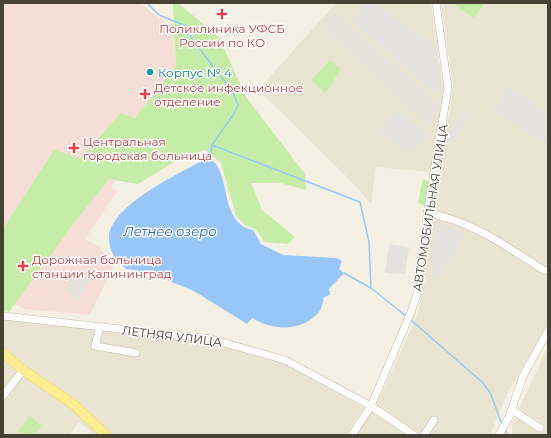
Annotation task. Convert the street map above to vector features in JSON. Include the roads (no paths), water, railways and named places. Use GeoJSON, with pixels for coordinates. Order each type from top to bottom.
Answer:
{"type":"FeatureCollection","features":[{"type":"Feature","properties":{"kind":"main road"},"geometry":{"type":"LineString","coordinates":[[3,353],[23,370],[73,404],[106,435]]}},
{"type":"Feature","properties":{"kind":"street","name":"АВТОМОБИЛЬНАЯ УЛИЦА"},"geometry":{"type":"LineString","coordinates":[[352,435],[371,406],[418,291],[428,213],[448,88],[436,3]]}},
{"type":"Feature","properties":{"kind":"street"},"geometry":{"type":"LineString","coordinates":[[428,213],[445,217],[477,229],[542,270],[548,271]]}},
{"type":"Feature","properties":{"kind":"street","name":"ЛЕТНЯЯ УЛИЦА"},"geometry":{"type":"LineString","coordinates":[[3,316],[210,339],[285,360],[371,406],[414,435]]}},
{"type":"Feature","properties":{"kind":"street"},"geometry":{"type":"LineString","coordinates":[[100,327],[95,346],[136,353]]}},
{"type":"Feature","properties":{"kind":"street"},"geometry":{"type":"LineString","coordinates":[[503,429],[512,410],[523,376],[548,331]]}},
{"type":"Feature","properties":{"kind":"street"},"geometry":{"type":"LineString","coordinates":[[3,396],[23,370]]}},
{"type":"Feature","properties":{"kind":"street"},"geometry":{"type":"LineString","coordinates":[[512,410],[540,428]]}},
{"type":"Feature","properties":{"kind":"street"},"geometry":{"type":"LineString","coordinates":[[424,435],[434,420]]}},
{"type":"Feature","properties":{"kind":"water","name":"Летнее озеро"},"geometry":{"type":"Polygon","coordinates":[[[210,159],[217,165],[221,174],[230,208],[235,218],[242,225],[253,230],[261,244],[283,255],[337,258],[342,261],[339,269],[344,273],[329,289],[330,295],[324,297],[319,312],[312,319],[296,326],[287,327],[269,325],[252,318],[247,324],[194,291],[148,272],[126,269],[114,255],[109,243],[111,227],[128,207],[164,181],[197,163],[210,159]]]}},
{"type":"Feature","properties":{"kind":"waterway"},"geometry":{"type":"LineString","coordinates":[[147,3],[159,15],[186,26],[192,39],[233,92],[238,105],[233,115],[212,145],[210,159]]}},
{"type":"Feature","properties":{"kind":"waterway"},"geometry":{"type":"LineString","coordinates":[[212,145],[360,202],[369,242],[371,288]]}},
{"type":"Feature","properties":{"kind":"waterway"},"geometry":{"type":"LineString","coordinates":[[344,273],[371,288],[406,316]]}},
{"type":"Feature","properties":{"kind":"waterway"},"geometry":{"type":"LineString","coordinates":[[411,320],[483,383],[491,394],[502,425]]}},
{"type":"Feature","properties":{"kind":"waterway"},"geometry":{"type":"LineString","coordinates":[[505,430],[508,435]]}},
{"type":"Feature","properties":{"kind":"place","name":"Поликлиника УФСБ России по КО"},"geometry":{"type":"Point","coordinates":[222,14]}},
{"type":"Feature","properties":{"kind":"place","name":"Корпус № 4"},"geometry":{"type":"Point","coordinates":[150,72]}},
{"type":"Feature","properties":{"kind":"place","name":"Детское инфекционное отделение"},"geometry":{"type":"Point","coordinates":[145,94]}},
{"type":"Feature","properties":{"kind":"place","name":"Центральная городская больница"},"geometry":{"type":"Point","coordinates":[74,148]}},
{"type":"Feature","properties":{"kind":"place","name":"Дорожная больница станции Калининград"},"geometry":{"type":"Point","coordinates":[23,266]}}]}
